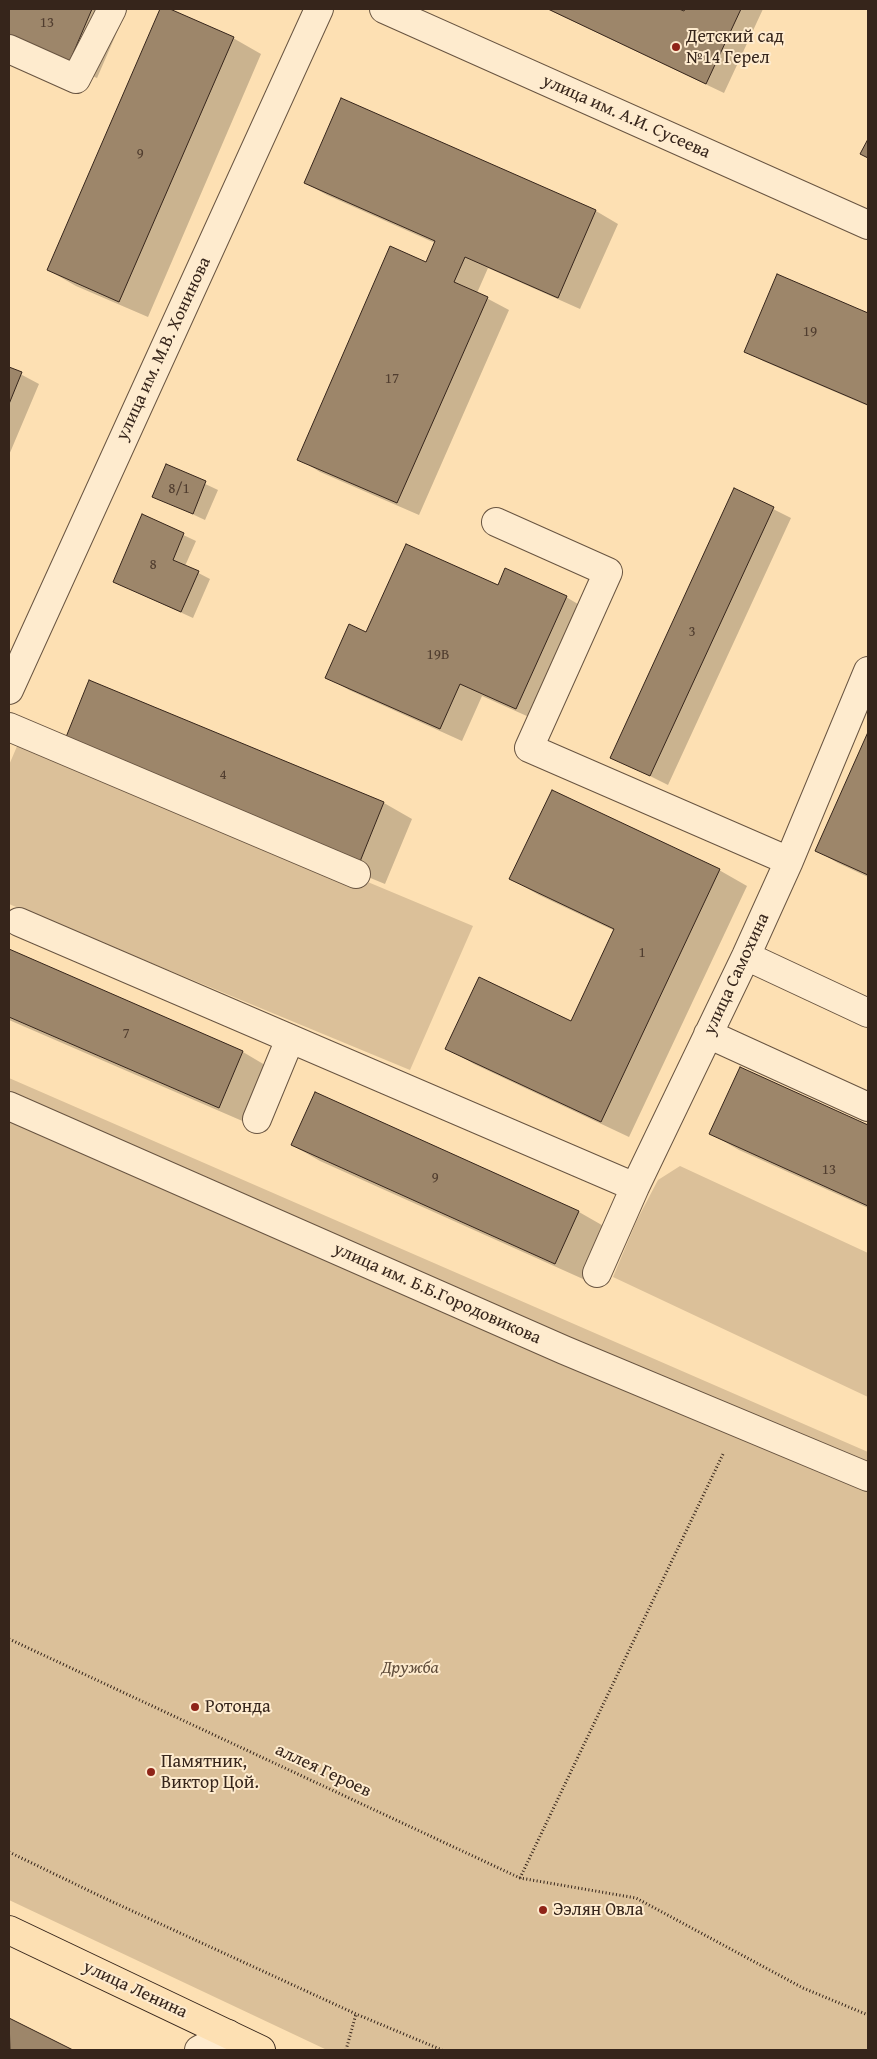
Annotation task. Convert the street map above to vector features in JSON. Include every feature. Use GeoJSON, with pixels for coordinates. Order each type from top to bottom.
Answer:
{"type":"FeatureCollection","features":[{"type":"Feature","properties":{"kind":"main road","name":"улица Ленина"},"geometry":{"type":"LineString","coordinates":[[9,1930],[261,2050]]}},
{"type":"Feature","properties":{"kind":"street"},"geometry":{"type":"LineString","coordinates":[[9,49],[76,79],[112,9]]}},
{"type":"Feature","properties":{"kind":"street","name":"улица им. М.В. Хонинова"},"geometry":{"type":"LineString","coordinates":[[9,690],[319,9]]}},
{"type":"Feature","properties":{"kind":"street","name":"улица им. А.И. Сусеева"},"geometry":{"type":"LineString","coordinates":[[384,9],[868,226]]}},
{"type":"Feature","properties":{"kind":"street"},"geometry":{"type":"LineString","coordinates":[[496,522],[608,572],[529,748],[789,861]]}},
{"type":"Feature","properties":{"kind":"street","name":"улица Самохина"},"geometry":{"type":"LineString","coordinates":[[597,1273],[635,1187],[746,956],[789,861],[868,672]]}},
{"type":"Feature","properties":{"kind":"street"},"geometry":{"type":"LineString","coordinates":[[9,727],[356,874]]}},
{"type":"Feature","properties":{"kind":"street"},"geometry":{"type":"LineString","coordinates":[[19,922],[635,1187]]}},
{"type":"Feature","properties":{"kind":"street"},"geometry":{"type":"LineString","coordinates":[[746,956],[868,1014]]}},
{"type":"Feature","properties":{"kind":"street"},"geometry":{"type":"LineString","coordinates":[[708,1034],[868,1107]]}},
{"type":"Feature","properties":{"kind":"street"},"geometry":{"type":"LineString","coordinates":[[257,1119],[290,1039]]}},
{"type":"Feature","properties":{"kind":"street","name":"улица им. Б.Б.Городовикова"},"geometry":{"type":"LineString","coordinates":[[9,1106],[564,1350],[868,1477]]}},
{"type":"Feature","properties":{"kind":"street"},"geometry":{"type":"LineString","coordinates":[[199,2050],[228,2034]]}},
{"type":"Feature","properties":{"kind":"path"},"geometry":{"type":"LineString","coordinates":[[520,1878],[739,1422]]}},
{"type":"Feature","properties":{"kind":"path","name":"аллея Героев"},"geometry":{"type":"LineString","coordinates":[[9,1639],[520,1878],[636,1898],[803,1988],[868,2015]]}},
{"type":"Feature","properties":{"kind":"path"},"geometry":{"type":"LineString","coordinates":[[9,1852],[356,2014],[442,2050]]}},
{"type":"Feature","properties":{"kind":"path"},"geometry":{"type":"LineString","coordinates":[[346,2050],[356,2014]]}},
{"type":"Feature","properties":{"kind":"green space"},"geometry":{"type":"Polygon","coordinates":[[[21,737],[473,926],[410,1070],[9,904],[9,765],[21,737]]]}},
{"type":"Feature","properties":{"kind":"green space","name":"Дружба"},"geometry":{"type":"Polygon","coordinates":[[[9,1078],[868,1452],[868,2050],[327,2050],[9,1900],[9,1078]]]}},
{"type":"Feature","properties":{"kind":"green space"},"geometry":{"type":"Polygon","coordinates":[[[680,1166],[868,1253],[868,1397],[613,1277],[637,1220],[658,1180],[680,1166]]]}},
{"type":"Feature","properties":{"kind":"building"},"geometry":{"type":"Polygon","coordinates":[[[9,9],[92,9],[69,63],[9,37],[9,9]]]}},
{"type":"Feature","properties":{"kind":"building"},"geometry":{"type":"Polygon","coordinates":[[[160,9],[170,9],[234,37],[119,302],[47,270],[160,9]]]}},
{"type":"Feature","properties":{"kind":"building","name":"Детский сад №14 Герел"},"geometry":{"type":"Polygon","coordinates":[[[548,9],[679,9],[684,11],[685,9],[741,9],[706,84],[548,9]]]}},
{"type":"Feature","properties":{"kind":"building"},"geometry":{"type":"Polygon","coordinates":[[[341,98],[596,210],[558,298],[465,257],[454,282],[488,297],[397,503],[297,460],[390,246],[426,262],[435,241],[304,183],[341,98]]]}},
{"type":"Feature","properties":{"kind":"building"},"geometry":{"type":"Polygon","coordinates":[[[868,139],[868,158],[860,154],[868,139]]]}},
{"type":"Feature","properties":{"kind":"building"},"geometry":{"type":"Polygon","coordinates":[[[777,274],[868,313],[868,405],[744,352],[777,274]]]}},
{"type":"Feature","properties":{"kind":"building"},"geometry":{"type":"Polygon","coordinates":[[[9,367],[22,372],[9,404],[9,367]]]}},
{"type":"Feature","properties":{"kind":"building"},"geometry":{"type":"Polygon","coordinates":[[[166,464],[206,481],[193,514],[152,497],[166,464]]]}},
{"type":"Feature","properties":{"kind":"building"},"geometry":{"type":"Polygon","coordinates":[[[734,488],[774,507],[650,776],[610,758],[734,488]]]}},
{"type":"Feature","properties":{"kind":"building"},"geometry":{"type":"Polygon","coordinates":[[[142,514],[184,533],[173,560],[199,571],[181,612],[113,582],[142,514]]]}},
{"type":"Feature","properties":{"kind":"building"},"geometry":{"type":"Polygon","coordinates":[[[406,544],[498,585],[505,568],[567,596],[516,709],[460,684],[440,729],[325,678],[349,624],[366,632],[406,544]]]}},
{"type":"Feature","properties":{"kind":"building"},"geometry":{"type":"Polygon","coordinates":[[[89,680],[384,802],[357,869],[62,747],[89,680]]]}},
{"type":"Feature","properties":{"kind":"building"},"geometry":{"type":"Polygon","coordinates":[[[868,732],[868,875],[815,851],[868,732]]]}},
{"type":"Feature","properties":{"kind":"building"},"geometry":{"type":"Polygon","coordinates":[[[552,790],[720,869],[601,1122],[445,1049],[479,977],[571,1021],[614,929],[509,879],[552,790]]]}},
{"type":"Feature","properties":{"kind":"building"},"geometry":{"type":"Polygon","coordinates":[[[9,949],[243,1051],[219,1108],[9,1017],[9,949]]]}},
{"type":"Feature","properties":{"kind":"building"},"geometry":{"type":"Polygon","coordinates":[[[740,1067],[868,1125],[868,1206],[709,1134],[740,1067]]]}},
{"type":"Feature","properties":{"kind":"building"},"geometry":{"type":"Polygon","coordinates":[[[315,1092],[579,1211],[555,1264],[291,1145],[315,1092]]]}},
{"type":"Feature","properties":{"kind":"building"},"geometry":{"type":"Polygon","coordinates":[[[9,2018],[73,2050],[10,2050],[9,2018]]]}},
{"type":"Feature","properties":{"kind":"place","name":"Детский сад №14 Герел"},"geometry":{"type":"Point","coordinates":[676,47]}},
{"type":"Feature","properties":{"kind":"place","name":"Ротонда"},"geometry":{"type":"Point","coordinates":[195,1707]}},
{"type":"Feature","properties":{"kind":"place","name":"Памятник, Виктор Цой."},"geometry":{"type":"Point","coordinates":[151,1772]}},
{"type":"Feature","properties":{"kind":"place","name":"Ээлян Овла"},"geometry":{"type":"Point","coordinates":[543,1910]}}]}
